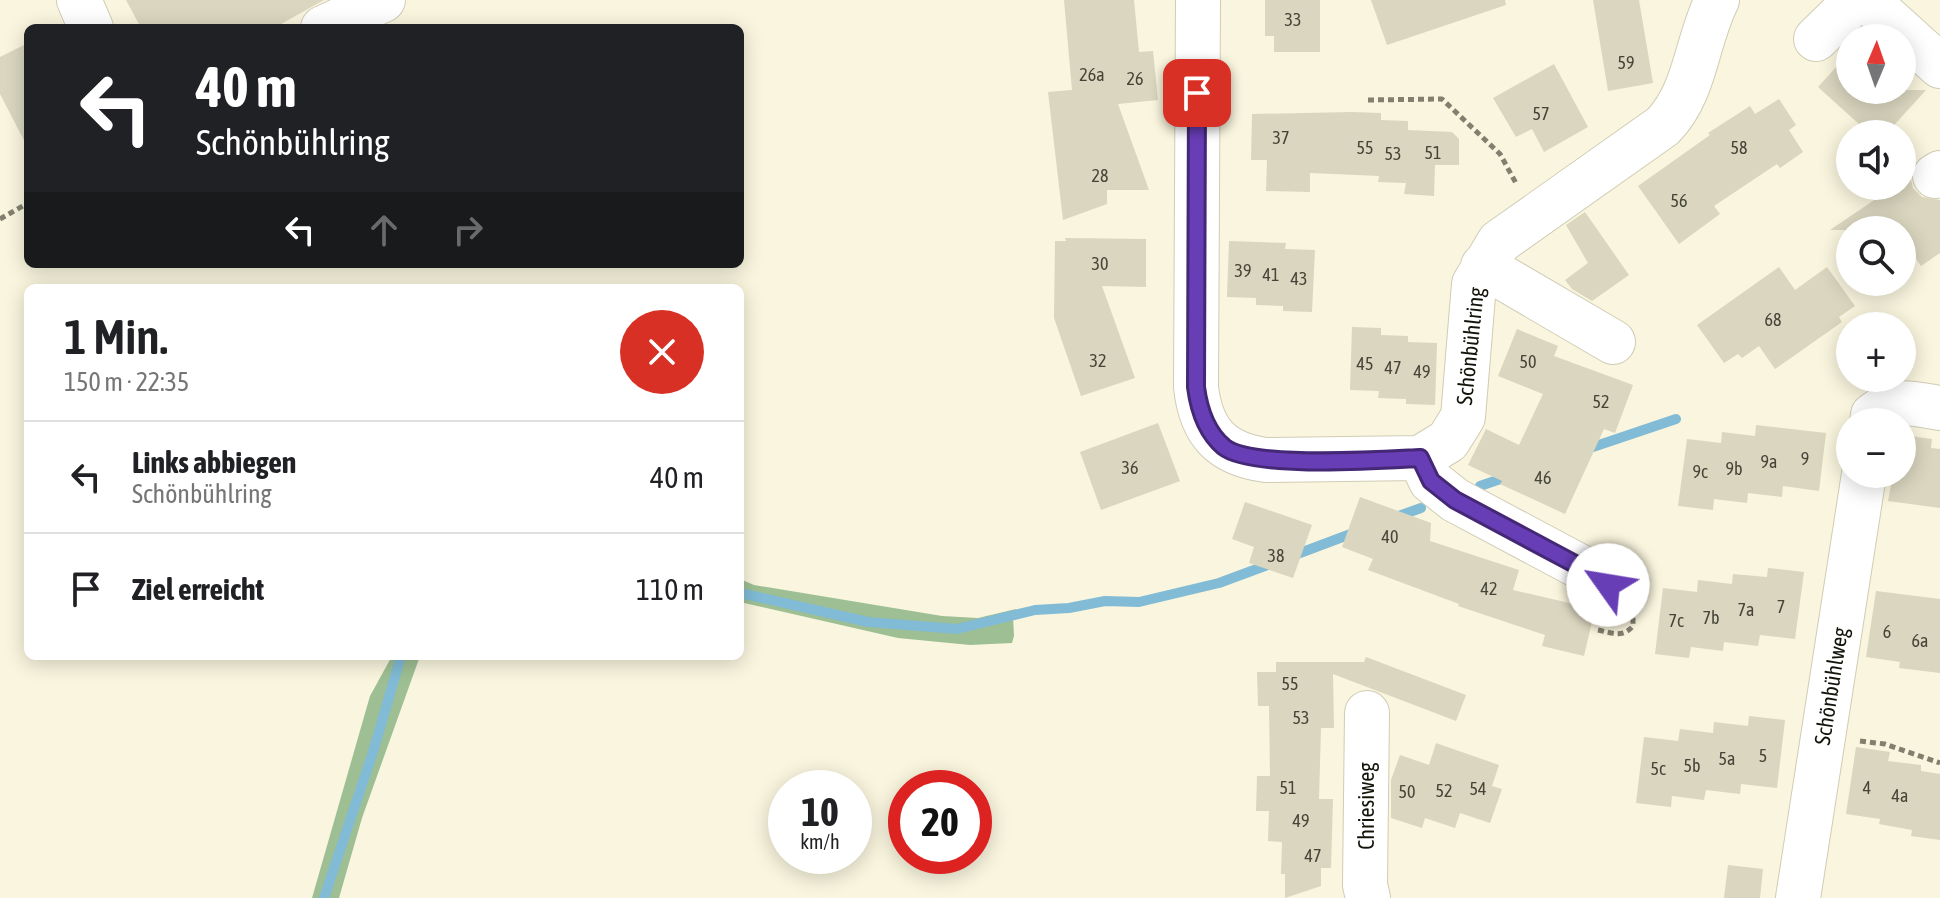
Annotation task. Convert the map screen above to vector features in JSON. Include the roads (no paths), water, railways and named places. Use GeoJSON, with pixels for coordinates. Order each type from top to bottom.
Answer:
{"type":"FeatureCollection","features":[{"type":"Feature","properties":{"kind":"street"},"geometry":{"type":"LineString","coordinates":[[79,0],[89,24]]}},
{"type":"Feature","properties":{"kind":"street"},"geometry":{"type":"LineString","coordinates":[[332,24],[383,0]]}},
{"type":"Feature","properties":{"kind":"street"},"geometry":{"type":"LineString","coordinates":[[1198,0],[1213,393],[1203,419],[1215,437],[1225,447],[1249,458],[1266,460],[1420,458],[1431,481],[1455,500],[1590,572],[1608,585]]}},
{"type":"Feature","properties":{"kind":"street","name":"Schönbühlring"},"geometry":{"type":"LineString","coordinates":[[1420,458],[1448,441],[1463,417],[1474,284],[1483,266],[1499,242],[1663,126],[1678,110],[1688,87],[1707,19],[1717,0]]}},
{"type":"Feature","properties":{"kind":"street"},"geometry":{"type":"LineString","coordinates":[[1816,39],[1856,0]]}},
{"type":"Feature","properties":{"kind":"street"},"geometry":{"type":"LineString","coordinates":[[1867,0],[1940,66]]}},
{"type":"Feature","properties":{"kind":"street"},"geometry":{"type":"LineString","coordinates":[[1483,266],[1613,342]]}},
{"type":"Feature","properties":{"kind":"street"},"geometry":{"type":"LineString","coordinates":[[1882,408],[1901,402],[1940,408]]}},
{"type":"Feature","properties":{"kind":"street","name":"Schönbühlweg"},"geometry":{"type":"LineString","coordinates":[[1798,898],[1862,488]]}},
{"type":"Feature","properties":{"kind":"street","name":"Chriesiweg"},"geometry":{"type":"LineString","coordinates":[[1367,713],[1365,885],[1368,898]]}},
{"type":"Feature","properties":{"kind":"waterway"},"geometry":{"type":"LineString","coordinates":[[1584,450],[1676,419]]}},
{"type":"Feature","properties":{"kind":"waterway"},"geometry":{"type":"LineString","coordinates":[[1480,486],[1512,475]]}},
{"type":"Feature","properties":{"kind":"waterway"},"geometry":{"type":"LineString","coordinates":[[1393,518],[1421,508]]}},
{"type":"Feature","properties":{"kind":"waterway"},"geometry":{"type":"LineString","coordinates":[[1292,556],[1356,532]]}},
{"type":"Feature","properties":{"kind":"waterway"},"geometry":{"type":"LineString","coordinates":[[744,594],[868,622],[957,629],[1035,610],[1105,601],[1139,602],[1219,583],[1273,563]]}},
{"type":"Feature","properties":{"kind":"waterway"},"geometry":{"type":"LineString","coordinates":[[324,898],[400,660]]}}]}
